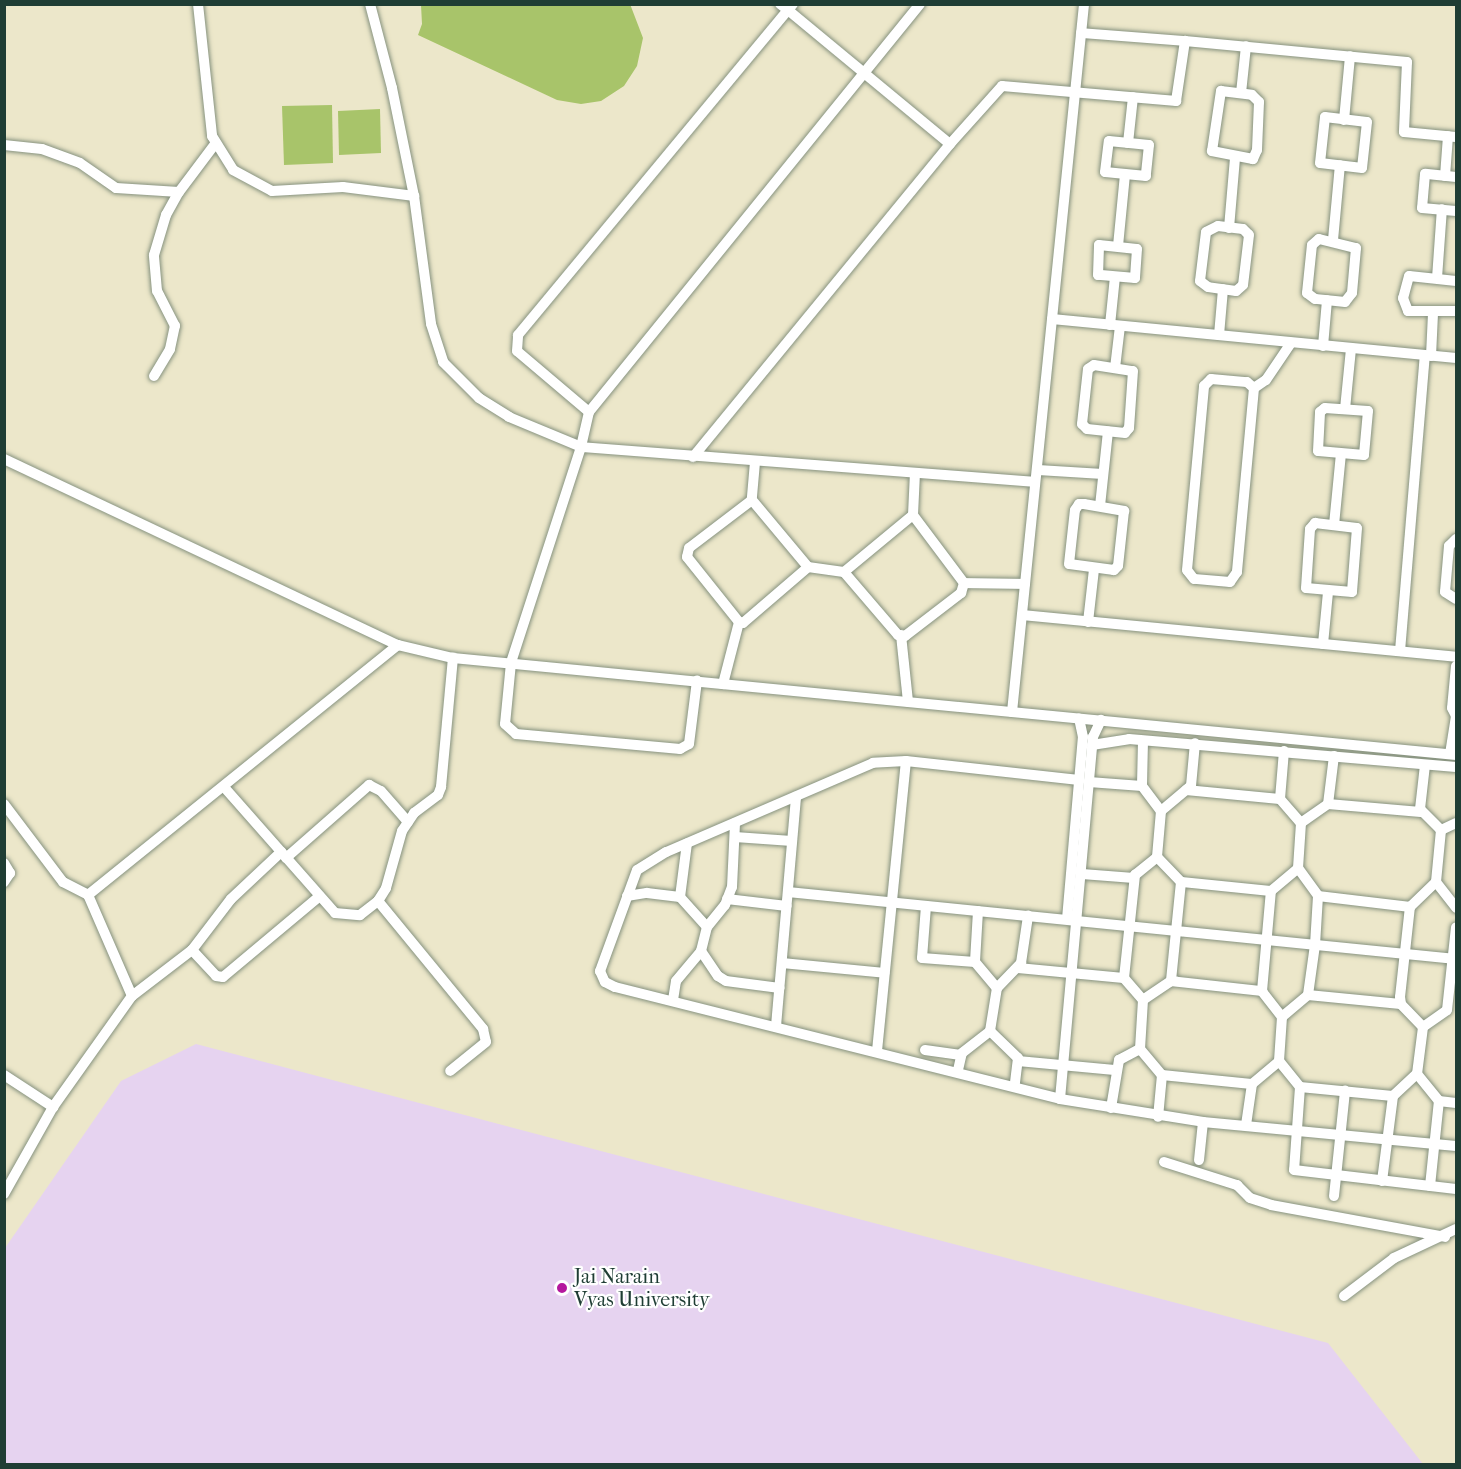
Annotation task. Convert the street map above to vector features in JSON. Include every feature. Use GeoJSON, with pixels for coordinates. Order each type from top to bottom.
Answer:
{"type":"FeatureCollection","features":[{"type":"Feature","properties":{"kind":"street"},"geometry":{"type":"LineString","coordinates":[[198,4],[215,144],[233,170],[272,191],[343,187],[414,196]]}},
{"type":"Feature","properties":{"kind":"street"},"geometry":{"type":"LineString","coordinates":[[370,4],[414,196],[431,324],[443,362],[479,398],[509,417],[581,447],[1035,482]]}},
{"type":"Feature","properties":{"kind":"street"},"geometry":{"type":"LineString","coordinates":[[698,681],[689,744],[680,749],[579,742],[516,734],[505,724],[511,663],[581,447],[589,412],[920,4]]}},
{"type":"Feature","properties":{"kind":"street"},"geometry":{"type":"LineString","coordinates":[[1012,712],[1084,4]]}},
{"type":"Feature","properties":{"kind":"street"},"geometry":{"type":"LineString","coordinates":[[589,412],[517,351],[518,335],[787,6],[950,144]]}},
{"type":"Feature","properties":{"kind":"street"},"geometry":{"type":"LineString","coordinates":[[1081,33],[1407,62],[1404,132],[1452,137],[1451,176],[1425,174],[1422,207],[1456,211]]}},
{"type":"Feature","properties":{"kind":"street"},"geometry":{"type":"LineString","coordinates":[[693,457],[950,144],[1002,86],[1176,101],[1185,41]]}},
{"type":"Feature","properties":{"kind":"street"},"geometry":{"type":"LineString","coordinates":[[1242,93],[1246,46]]}},
{"type":"Feature","properties":{"kind":"street"},"geometry":{"type":"LineString","coordinates":[[1344,120],[1350,57]]}},
{"type":"Feature","properties":{"kind":"street"},"geometry":{"type":"LineString","coordinates":[[1219,93],[1252,95],[1261,106],[1257,150],[1253,159],[1235,158],[1215,154],[1212,148],[1219,93]]}},
{"type":"Feature","properties":{"kind":"street"},"geometry":{"type":"LineString","coordinates":[[1128,143],[1133,97]]}},
{"type":"Feature","properties":{"kind":"street"},"geometry":{"type":"LineString","coordinates":[[1325,117],[1344,120],[1367,122],[1362,168],[1320,163],[1325,117]]}},
{"type":"Feature","properties":{"kind":"street"},"geometry":{"type":"LineString","coordinates":[[1108,141],[1149,145],[1146,176],[1125,174],[1105,172],[1108,141]]}},
{"type":"Feature","properties":{"kind":"street"},"geometry":{"type":"LineString","coordinates":[[154,376],[170,349],[175,326],[157,291],[154,255],[166,215],[179,192],[215,144]]}},
{"type":"Feature","properties":{"kind":"street"},"geometry":{"type":"LineString","coordinates":[[4,145],[42,149],[80,163],[116,188],[179,192]]}},
{"type":"Feature","properties":{"kind":"street"},"geometry":{"type":"LineString","coordinates":[[1229,228],[1235,158]]}},
{"type":"Feature","properties":{"kind":"street"},"geometry":{"type":"LineString","coordinates":[[1334,240],[1340,165]]}},
{"type":"Feature","properties":{"kind":"street"},"geometry":{"type":"LineString","coordinates":[[1118,246],[1125,174]]}},
{"type":"Feature","properties":{"kind":"street"},"geometry":{"type":"LineString","coordinates":[[1437,278],[1442,210]]}},
{"type":"Feature","properties":{"kind":"street"},"geometry":{"type":"LineString","coordinates":[[1209,227],[1243,229],[1249,235],[1243,285],[1236,291],[1223,289],[1202,285],[1200,281],[1206,232],[1209,227]]}},
{"type":"Feature","properties":{"kind":"street"},"geometry":{"type":"LineString","coordinates":[[1334,240],[1354,244],[1356,251],[1348,300],[1315,299],[1306,290],[1314,241],[1334,240]]}},
{"type":"Feature","properties":{"kind":"street"},"geometry":{"type":"LineString","coordinates":[[1102,244],[1137,249],[1135,278],[1115,277],[1096,272],[1098,248],[1102,244]]}},
{"type":"Feature","properties":{"kind":"street"},"geometry":{"type":"LineString","coordinates":[[1456,281],[1409,276],[1403,298],[1408,312],[1433,314],[1456,311]]}},
{"type":"Feature","properties":{"kind":"street"},"geometry":{"type":"LineString","coordinates":[[1115,277],[1115,368]]}},
{"type":"Feature","properties":{"kind":"street"},"geometry":{"type":"LineString","coordinates":[[1219,335],[1223,289]]}},
{"type":"Feature","properties":{"kind":"street"},"geometry":{"type":"LineString","coordinates":[[1323,346],[1327,300]]}},
{"type":"Feature","properties":{"kind":"street"},"geometry":{"type":"LineString","coordinates":[[1400,651],[1433,314]]}},
{"type":"Feature","properties":{"kind":"street"},"geometry":{"type":"LineString","coordinates":[[1052,319],[1456,358]]}},
{"type":"Feature","properties":{"kind":"street"},"geometry":{"type":"LineString","coordinates":[[1254,388],[1266,380],[1291,343]]}},
{"type":"Feature","properties":{"kind":"street"},"geometry":{"type":"LineString","coordinates":[[1346,409],[1351,349]]}},
{"type":"Feature","properties":{"kind":"street"},"geometry":{"type":"LineString","coordinates":[[1090,366],[1115,368],[1130,370],[1134,375],[1129,428],[1125,433],[1084,427],[1090,366]]}},
{"type":"Feature","properties":{"kind":"street"},"geometry":{"type":"LineString","coordinates":[[1211,379],[1247,382],[1254,388],[1236,577],[1230,582],[1194,579],[1187,570],[1204,386],[1211,379]]}},
{"type":"Feature","properties":{"kind":"street"},"geometry":{"type":"LineString","coordinates":[[1325,408],[1346,409],[1368,411],[1365,452],[1361,456],[1318,451],[1320,412],[1325,408]]}},
{"type":"Feature","properties":{"kind":"street"},"geometry":{"type":"LineString","coordinates":[[1100,506],[1108,431]]}},
{"type":"Feature","properties":{"kind":"street"},"geometry":{"type":"LineString","coordinates":[[1334,525],[1341,454]]}},
{"type":"Feature","properties":{"kind":"street"},"geometry":{"type":"LineString","coordinates":[[4,459],[398,645],[453,658],[1453,754],[1456,716],[1452,708],[1456,666]]}},
{"type":"Feature","properties":{"kind":"street"},"geometry":{"type":"LineString","coordinates":[[755,462],[752,500],[808,567],[844,572],[901,636],[908,702]]}},
{"type":"Feature","properties":{"kind":"street"},"geometry":{"type":"LineString","coordinates":[[1038,470],[1103,474]]}},
{"type":"Feature","properties":{"kind":"street"},"geometry":{"type":"LineString","coordinates":[[915,473],[913,515],[964,583]]}},
{"type":"Feature","properties":{"kind":"street"},"geometry":{"type":"LineString","coordinates":[[739,622],[687,556],[689,548],[752,500]]}},
{"type":"Feature","properties":{"kind":"street"},"geometry":{"type":"LineString","coordinates":[[1077,506],[1100,506],[1120,507],[1126,517],[1116,569],[1071,566],[1069,559],[1077,506]]}},
{"type":"Feature","properties":{"kind":"street"},"geometry":{"type":"LineString","coordinates":[[844,572],[913,515]]}},
{"type":"Feature","properties":{"kind":"street"},"geometry":{"type":"LineString","coordinates":[[1315,523],[1334,525],[1357,528],[1359,532],[1353,589],[1348,594],[1306,588],[1310,529],[1315,523]]}},
{"type":"Feature","properties":{"kind":"street"},"geometry":{"type":"LineString","coordinates":[[1456,539],[1449,546],[1445,592],[1456,599]]}},
{"type":"Feature","properties":{"kind":"street"},"geometry":{"type":"LineString","coordinates":[[739,622],[743,622],[808,567]]}},
{"type":"Feature","properties":{"kind":"street"},"geometry":{"type":"LineString","coordinates":[[1088,622],[1094,569]]}},
{"type":"Feature","properties":{"kind":"street"},"geometry":{"type":"LineString","coordinates":[[964,583],[1025,584]]}},
{"type":"Feature","properties":{"kind":"street"},"geometry":{"type":"LineString","coordinates":[[901,636],[905,636],[960,592],[964,583]]}},
{"type":"Feature","properties":{"kind":"street"},"geometry":{"type":"LineString","coordinates":[[1323,644],[1328,592]]}},
{"type":"Feature","properties":{"kind":"street"},"geometry":{"type":"LineString","coordinates":[[1022,615],[1456,657]]}},
{"type":"Feature","properties":{"kind":"street"},"geometry":{"type":"LineString","coordinates":[[723,684],[739,622]]}},
{"type":"Feature","properties":{"kind":"street"},"geometry":{"type":"LineString","coordinates":[[88,895],[398,645]]}},
{"type":"Feature","properties":{"kind":"street"},"geometry":{"type":"LineString","coordinates":[[224,787],[335,913],[350,917],[360,915],[378,902],[408,822],[438,795],[441,787],[453,658]]}},
{"type":"Feature","properties":{"kind":"street"},"geometry":{"type":"LineString","coordinates":[[1073,920],[1082,874],[1084,781],[1083,737],[1079,718]]}},
{"type":"Feature","properties":{"kind":"street"},"geometry":{"type":"LineString","coordinates":[[1060,1099],[1084,781],[1092,745],[1101,720]]}},
{"type":"Feature","properties":{"kind":"street"},"geometry":{"type":"LineString","coordinates":[[1092,745],[1129,739],[1456,767]]}},
{"type":"Feature","properties":{"kind":"street"},"geometry":{"type":"LineString","coordinates":[[1143,741],[1142,786],[1161,811],[1157,857],[1181,882],[1271,891]]}},
{"type":"Feature","properties":{"kind":"street"},"geometry":{"type":"LineString","coordinates":[[1161,811],[1186,790],[1193,780],[1195,743]]}},
{"type":"Feature","properties":{"kind":"street"},"geometry":{"type":"LineString","coordinates":[[1280,798],[1284,751]]}},
{"type":"Feature","properties":{"kind":"street"},"geometry":{"type":"LineString","coordinates":[[1328,804],[1334,756]]}},
{"type":"Feature","properties":{"kind":"street"},"geometry":{"type":"LineString","coordinates":[[877,1051],[906,761]]}},
{"type":"Feature","properties":{"kind":"street"},"geometry":{"type":"LineString","coordinates":[[1142,786],[906,761],[873,763],[687,843],[637,870],[600,971],[605,982],[615,987],[1015,1084],[1060,1099],[1158,1117],[1456,1146]]}},
{"type":"Feature","properties":{"kind":"street"},"geometry":{"type":"LineString","coordinates":[[1421,812],[1425,765]]}},
{"type":"Feature","properties":{"kind":"street"},"geometry":{"type":"LineString","coordinates":[[4,1194],[53,1107],[132,996],[192,950],[231,899],[369,785],[381,791],[408,822]]}},
{"type":"Feature","properties":{"kind":"street"},"geometry":{"type":"LineString","coordinates":[[1186,790],[1280,798],[1301,822],[1298,868],[1318,896],[1315,945],[1308,995],[1282,1017]]}},
{"type":"Feature","properties":{"kind":"street"},"geometry":{"type":"LineString","coordinates":[[777,1026],[796,797]]}},
{"type":"Feature","properties":{"kind":"street"},"geometry":{"type":"LineString","coordinates":[[4,804],[63,882],[88,895],[132,996]]}},
{"type":"Feature","properties":{"kind":"street"},"geometry":{"type":"LineString","coordinates":[[1301,822],[1328,804],[1421,812],[1441,830]]}},
{"type":"Feature","properties":{"kind":"street"},"geometry":{"type":"LineString","coordinates":[[672,1000],[676,981],[701,951],[707,927],[727,899],[732,887],[735,823]]}},
{"type":"Feature","properties":{"kind":"street"},"geometry":{"type":"LineString","coordinates":[[1441,830],[1456,823]]}},
{"type":"Feature","properties":{"kind":"street"},"geometry":{"type":"LineString","coordinates":[[1401,1004],[1410,907],[1436,882],[1441,830]]}},
{"type":"Feature","properties":{"kind":"street"},"geometry":{"type":"LineString","coordinates":[[735,837],[792,840]]}},
{"type":"Feature","properties":{"kind":"street"},"geometry":{"type":"LineString","coordinates":[[680,897],[687,843]]}},
{"type":"Feature","properties":{"kind":"street"},"geometry":{"type":"LineString","coordinates":[[1124,978],[1134,878],[1138,869],[1157,857]]}},
{"type":"Feature","properties":{"kind":"street"},"geometry":{"type":"LineString","coordinates":[[4,863],[10,870],[4,882]]}},
{"type":"Feature","properties":{"kind":"street"},"geometry":{"type":"LineString","coordinates":[[1298,868],[1271,891],[1262,991],[1282,1017],[1279,1061],[1300,1087],[1294,1170],[1456,1189]]}},
{"type":"Feature","properties":{"kind":"street"},"geometry":{"type":"LineString","coordinates":[[1082,874],[1134,878]]}},
{"type":"Feature","properties":{"kind":"street"},"geometry":{"type":"LineString","coordinates":[[1171,981],[1181,882]]}},
{"type":"Feature","properties":{"kind":"street"},"geometry":{"type":"LineString","coordinates":[[1436,882],[1456,908]]}},
{"type":"Feature","properties":{"kind":"street"},"geometry":{"type":"LineString","coordinates":[[627,897],[647,892],[680,897],[707,927]]}},
{"type":"Feature","properties":{"kind":"street"},"geometry":{"type":"LineString","coordinates":[[788,892],[1455,959]]}},
{"type":"Feature","properties":{"kind":"street"},"geometry":{"type":"LineString","coordinates":[[192,950],[216,976],[223,977],[320,896]]}},
{"type":"Feature","properties":{"kind":"street"},"geometry":{"type":"LineString","coordinates":[[1318,896],[1410,907]]}},
{"type":"Feature","properties":{"kind":"street"},"geometry":{"type":"LineString","coordinates":[[727,899],[787,906]]}},
{"type":"Feature","properties":{"kind":"street"},"geometry":{"type":"LineString","coordinates":[[378,902],[483,1029],[486,1042],[450,1071]]}},
{"type":"Feature","properties":{"kind":"street"},"geometry":{"type":"LineString","coordinates":[[926,906],[922,958],[975,962]]}},
{"type":"Feature","properties":{"kind":"street"},"geometry":{"type":"LineString","coordinates":[[978,911],[975,962],[997,988]]}},
{"type":"Feature","properties":{"kind":"street"},"geometry":{"type":"LineString","coordinates":[[958,1070],[961,1055],[990,1031],[997,988],[1018,968],[1028,916]]}},
{"type":"Feature","properties":{"kind":"street"},"geometry":{"type":"LineString","coordinates":[[1423,1028],[1452,1010],[1456,927]]}},
{"type":"Feature","properties":{"kind":"street"},"geometry":{"type":"LineString","coordinates":[[701,951],[718,976],[726,981],[780,988]]}},
{"type":"Feature","properties":{"kind":"street"},"geometry":{"type":"LineString","coordinates":[[782,963],[885,973]]}},
{"type":"Feature","properties":{"kind":"street"},"geometry":{"type":"LineString","coordinates":[[1018,968],[1124,978],[1143,1000],[1140,1049],[1162,1075],[1252,1084]]}},
{"type":"Feature","properties":{"kind":"street"},"geometry":{"type":"LineString","coordinates":[[1143,1000],[1171,981],[1262,991]]}},
{"type":"Feature","properties":{"kind":"street"},"geometry":{"type":"LineString","coordinates":[[1308,995],[1401,1004],[1423,1028],[1418,1074],[1393,1096],[1382,1181]]}},
{"type":"Feature","properties":{"kind":"street"},"geometry":{"type":"LineString","coordinates":[[990,1031],[1018,1061],[1115,1070]]}},
{"type":"Feature","properties":{"kind":"street"},"geometry":{"type":"LineString","coordinates":[[1111,1108],[1115,1070],[1119,1060],[1140,1049]]}},
{"type":"Feature","properties":{"kind":"street"},"geometry":{"type":"LineString","coordinates":[[926,1050],[961,1055]]}},
{"type":"Feature","properties":{"kind":"street"},"geometry":{"type":"LineString","coordinates":[[1015,1084],[1018,1061]]}},
{"type":"Feature","properties":{"kind":"street"},"geometry":{"type":"LineString","coordinates":[[1245,1125],[1252,1084],[1279,1061]]}},
{"type":"Feature","properties":{"kind":"street"},"geometry":{"type":"LineString","coordinates":[[1418,1074],[1439,1101],[1430,1186]]}},
{"type":"Feature","properties":{"kind":"street"},"geometry":{"type":"LineString","coordinates":[[4,1075],[53,1107]]}},
{"type":"Feature","properties":{"kind":"street"},"geometry":{"type":"LineString","coordinates":[[1158,1117],[1162,1075]]}},
{"type":"Feature","properties":{"kind":"street"},"geometry":{"type":"LineString","coordinates":[[1300,1087],[1393,1096]]}},
{"type":"Feature","properties":{"kind":"street"},"geometry":{"type":"LineString","coordinates":[[1334,1196],[1345,1090]]}},
{"type":"Feature","properties":{"kind":"street"},"geometry":{"type":"LineString","coordinates":[[1439,1101],[1456,1103]]}},
{"type":"Feature","properties":{"kind":"street"},"geometry":{"type":"LineString","coordinates":[[1199,1160],[1203,1122]]}},
{"type":"Feature","properties":{"kind":"street"},"geometry":{"type":"LineString","coordinates":[[1164,1162],[1237,1185],[1250,1198],[1271,1205],[1445,1238]]}},
{"type":"Feature","properties":{"kind":"street"},"geometry":{"type":"LineString","coordinates":[[1344,1296],[1394,1258],[1445,1238],[1456,1229]]}},
{"type":"Feature","properties":{"kind":"shaded area","name":"Jai Narain Vyas University"},"geometry":{"type":"Polygon","coordinates":[[[196,1044],[1328,1343],[1423,1464],[5,1464],[5,1248],[121,1081],[196,1044]]]}},
{"type":"Feature","properties":{"kind":"green space"},"geometry":{"type":"Polygon","coordinates":[[[630,4],[643,38],[637,66],[624,86],[601,101],[581,104],[557,100],[418,35],[422,24],[421,5],[630,4]]]}},
{"type":"Feature","properties":{"kind":"green space"},"geometry":{"type":"Polygon","coordinates":[[[332,105],[333,163],[284,165],[282,106],[332,105]]]}},
{"type":"Feature","properties":{"kind":"green space"},"geometry":{"type":"Polygon","coordinates":[[[380,109],[381,153],[339,155],[338,111],[380,109]]]}},
{"type":"Feature","properties":{"kind":"place","name":"Jai Narain Vyas University"},"geometry":{"type":"Point","coordinates":[562,1288]}}]}
